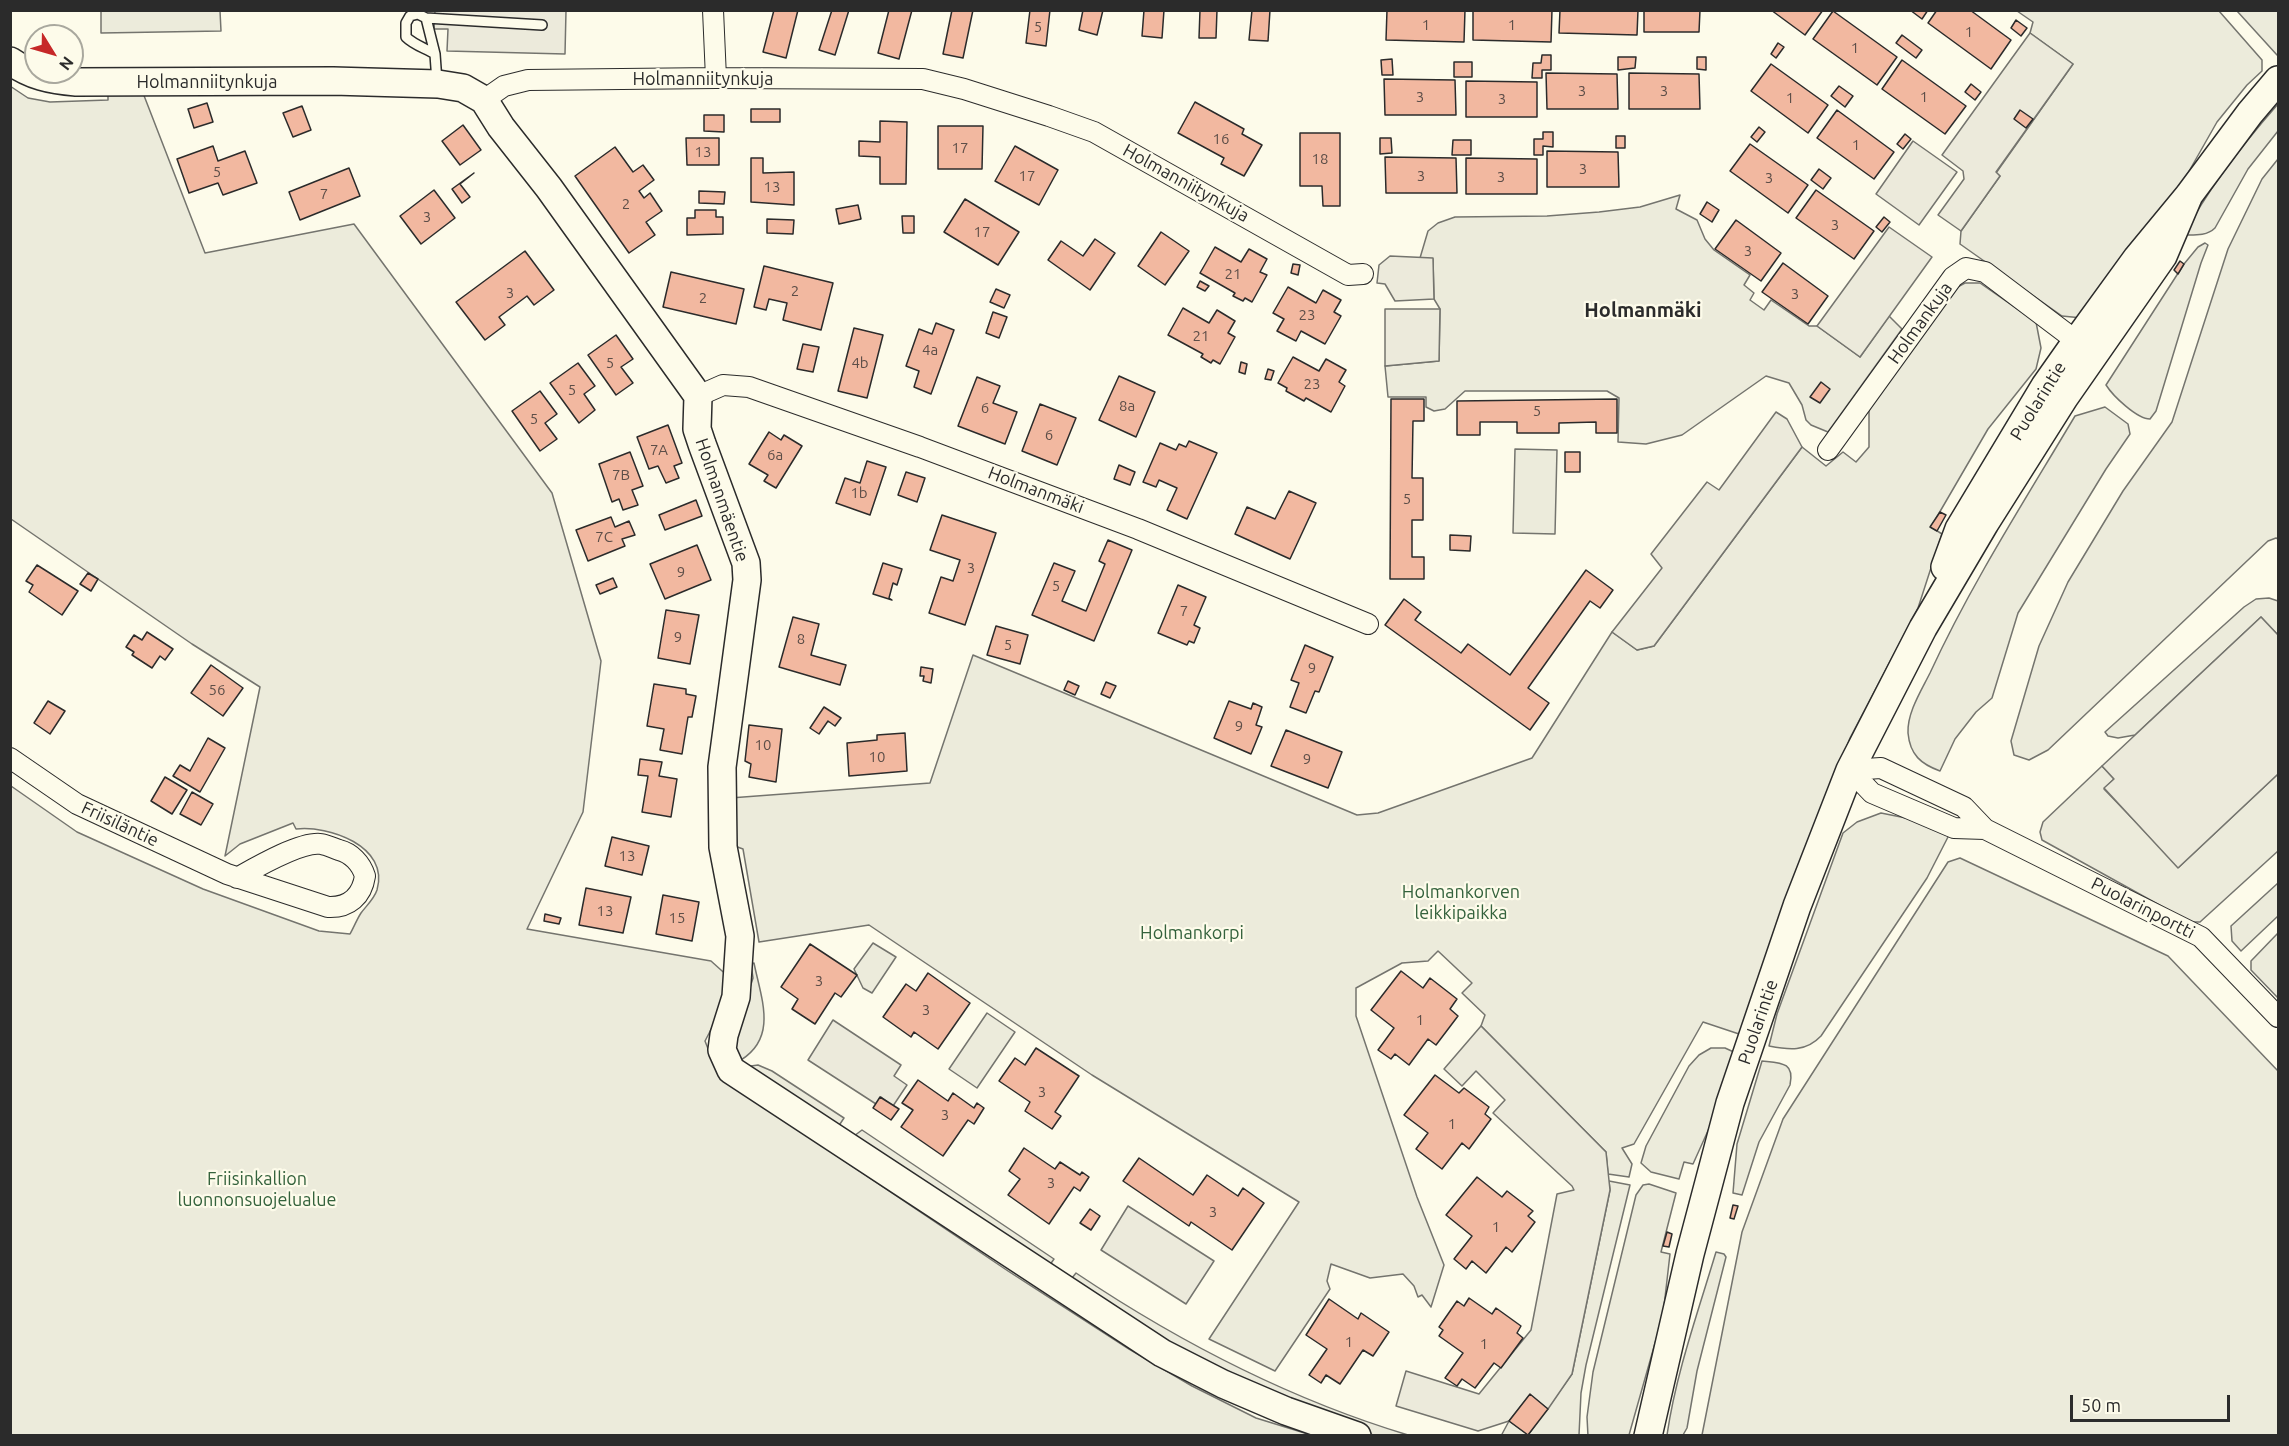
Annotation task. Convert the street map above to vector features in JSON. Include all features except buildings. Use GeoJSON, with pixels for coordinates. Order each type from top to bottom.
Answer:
{"type":"FeatureCollection","features":[{"type":"Feature","properties":{"kind":"street"},"geometry":{"type":"LineString","coordinates":[[713,10],[716,78]]}},
{"type":"Feature","properties":{"kind":"street","name":"Holmanniitynkuja"},"geometry":{"type":"LineString","coordinates":[[10,61],[26,72],[52,80],[76,82],[333,81],[438,84],[463,88],[484,100],[504,86],[528,80],[923,79],[964,89],[1094,132],[1348,274],[1363,274]]}},
{"type":"Feature","properties":{"kind":"street","name":"Puolarintie"},"geometry":{"type":"LineString","coordinates":[[1648,1436],[1690,1254],[1730,1103],[1797,906],[1850,770],[1923,628],[1959,529],[2045,386],[2085,348],[2137,258],[2278,80]]}},
{"type":"Feature","properties":{"kind":"street"},"geometry":{"type":"LineString","coordinates":[[484,100],[501,127],[549,188],[698,396]]}},
{"type":"Feature","properties":{"kind":"street","name":"Holmankuja"},"geometry":{"type":"LineString","coordinates":[[1828,450],[1953,277],[1966,268],[1984,272],[2085,348]]}},
{"type":"Feature","properties":{"kind":"street","name":"Holmanmäki"},"geometry":{"type":"LineString","coordinates":[[698,396],[723,386],[749,387],[920,447],[1127,525],[1368,624]]}},
{"type":"Feature","properties":{"kind":"street","name":"Holmanmäentie"},"geometry":{"type":"LineString","coordinates":[[698,396],[698,429],[746,563],[747,580],[722,767],[723,847],[740,936],[736,997],[724,1035],[722,1050],[731,1070],[1046,1279],[1162,1353],[1286,1412],[1357,1436]]}},
{"type":"Feature","properties":{"kind":"street","name":"Friisiläntie"},"geometry":{"type":"LineString","coordinates":[[10,758],[77,804],[237,878],[337,908],[346,905],[358,895],[365,876],[350,855],[318,843],[273,859],[237,878]]}},
{"type":"Feature","properties":{"kind":"street","name":"Puolarinportti"},"geometry":{"type":"LineString","coordinates":[[1850,770],[1881,768],[1964,807],[1985,829],[2201,937],[2278,1017]]}},
{"type":"Feature","properties":{"kind":"street","name":"Puolarinportti"},"geometry":{"type":"LineString","coordinates":[[1850,770],[1872,793],[1954,828],[1985,829]]}},
{"type":"Feature","properties":{"kind":"lane"},"geometry":{"type":"LineString","coordinates":[[435,54],[422,46],[414,45],[406,37],[406,23],[410,16],[418,14],[426,18],[542,25]]}},
{"type":"Feature","properties":{"kind":"lane"},"geometry":{"type":"LineString","coordinates":[[426,18],[435,54],[438,84]]}},
{"type":"Feature","properties":{"kind":"green space"},"geometry":{"type":"Polygon","coordinates":[[[101,11],[220,11],[221,31],[101,33],[101,11]]]}},
{"type":"Feature","properties":{"kind":"green space"},"geometry":{"type":"Polygon","coordinates":[[[2017,11],[2219,11],[2262,60],[2262,71],[2247,85],[2217,122],[2188,173],[2082,318],[2062,316],[1960,244],[1961,231],[2000,176],[1996,173],[2073,64],[2030,33],[2033,22],[2017,11]]]}},
{"type":"Feature","properties":{"kind":"green space"},"geometry":{"type":"Polygon","coordinates":[[[2237,11],[2278,11],[2277,55],[2237,11]]]}},
{"type":"Feature","properties":{"kind":"green space","name":"Friisinkallion luonnonsuojelualue"},"geometry":{"type":"Polygon","coordinates":[[[10,86],[28,98],[50,102],[108,100],[108,93],[143,93],[205,253],[354,224],[552,493],[601,661],[583,812],[527,929],[711,961],[731,979],[727,999],[705,1041],[714,1064],[779,1117],[1008,1271],[1129,1349],[1192,1386],[1256,1418],[1311,1435],[11,1435],[11,786],[77,832],[203,889],[319,931],[350,934],[361,913],[376,893],[379,875],[374,861],[366,850],[353,842],[324,831],[296,829],[293,823],[240,844],[225,856],[260,687],[192,644],[11,519],[10,86]]]}},
{"type":"Feature","properties":{"kind":"green space"},"geometry":{"type":"Polygon","coordinates":[[[2278,104],[2278,131],[2248,169],[2215,228],[2205,234],[2184,235],[2204,200],[2227,167],[2278,104]]]}},
{"type":"Feature","properties":{"kind":"green space"},"geometry":{"type":"Polygon","coordinates":[[[2278,159],[2278,539],[2268,541],[2048,750],[2029,760],[2014,755],[2011,741],[2039,646],[2068,582],[2123,491],[2172,422],[2228,249],[2262,179],[2278,159]]]}},
{"type":"Feature","properties":{"kind":"green space"},"geometry":{"type":"Polygon","coordinates":[[[1680,195],[1676,209],[1697,220],[1705,239],[1714,250],[1750,275],[1744,285],[1754,293],[1750,300],[1764,310],[1771,300],[1809,326],[1817,326],[1860,357],[1889,316],[1902,329],[1828,432],[1811,425],[1806,420],[1802,405],[1789,383],[1766,376],[1682,435],[1646,444],[1618,442],[1619,398],[1607,391],[1465,391],[1445,409],[1434,411],[1426,407],[1426,397],[1388,397],[1385,366],[1439,361],[1440,309],[1434,299],[1433,259],[1420,258],[1428,231],[1438,223],[1455,217],[1547,216],[1599,212],[1640,207],[1680,195]]]}},
{"type":"Feature","properties":{"kind":"green space"},"geometry":{"type":"Polygon","coordinates":[[[2205,243],[2208,245],[2156,411],[2150,419],[2145,418],[2126,406],[2106,385],[2184,264],[2198,247],[2205,243]]]}},
{"type":"Feature","properties":{"kind":"green space","name":"Holmankorpi"},"geometry":{"type":"Polygon","coordinates":[[[1965,283],[1980,283],[2036,322],[2041,348],[2036,369],[1988,429],[1931,527],[1942,534],[1918,608],[1850,738],[1804,857],[1742,1035],[1703,1022],[1634,1144],[1622,1148],[1632,1164],[1629,1177],[1608,1174],[1606,1152],[1481,1026],[1485,1015],[1462,993],[1472,983],[1438,951],[1428,961],[1402,963],[1356,988],[1356,1016],[1417,1197],[1444,1265],[1431,1307],[1422,1295],[1418,1297],[1414,1286],[1403,1274],[1370,1278],[1331,1264],[1327,1281],[1330,1289],[1275,1371],[1209,1339],[1299,1202],[1092,1075],[869,925],[759,942],[743,849],[732,845],[730,798],[930,783],[973,655],[1357,815],[1378,813],[1532,758],[1612,632],[1637,650],[1654,646],[1802,447],[1826,466],[1843,452],[1856,462],[1869,447],[1869,406],[1952,290],[1965,283]]]}},
{"type":"Feature","properties":{"kind":"green space"},"geometry":{"type":"Polygon","coordinates":[[[2105,407],[2128,424],[2130,434],[2018,613],[1992,698],[1976,712],[1955,739],[1940,771],[1933,768],[1918,758],[1909,741],[1908,725],[1919,695],[1981,575],[2075,416],[2105,407]]]}},
{"type":"Feature","properties":{"kind":"green space"},"geometry":{"type":"Polygon","coordinates":[[[1515,449],[1557,450],[1555,534],[1513,533],[1515,449]]]}},
{"type":"Feature","properties":{"kind":"green space"},"geometry":{"type":"Polygon","coordinates":[[[2269,598],[2278,601],[2278,635],[2261,617],[2135,735],[2118,738],[2108,736],[2105,732],[2244,607],[2256,599],[2269,598]]]}},
{"type":"Feature","properties":{"kind":"green space"},"geometry":{"type":"Polygon","coordinates":[[[2102,766],[2114,779],[2104,789],[2179,867],[2278,774],[2278,851],[2200,922],[2190,922],[2042,840],[2040,832],[2043,822],[2102,766]]]}},
{"type":"Feature","properties":{"kind":"green space"},"geometry":{"type":"Polygon","coordinates":[[[1881,813],[1916,820],[1947,832],[1948,837],[1927,878],[1821,1036],[1803,1047],[1769,1046],[1777,1014],[1843,833],[1857,822],[1881,813]]]}},
{"type":"Feature","properties":{"kind":"green space"},"geometry":{"type":"Polygon","coordinates":[[[1960,858],[2168,956],[2278,1071],[2278,1435],[1702,1435],[1742,1232],[1783,1119],[1948,862],[1960,858]]]}},
{"type":"Feature","properties":{"kind":"green space"},"geometry":{"type":"Polygon","coordinates":[[[2278,883],[2278,916],[2241,951],[2232,941],[2231,926],[2278,883]]]}},
{"type":"Feature","properties":{"kind":"green space"},"geometry":{"type":"Polygon","coordinates":[[[2278,933],[2278,998],[2251,970],[2251,961],[2278,933]]]}},
{"type":"Feature","properties":{"kind":"green space"},"geometry":{"type":"Polygon","coordinates":[[[873,943],[896,957],[872,993],[863,988],[854,969],[873,943]]]}},
{"type":"Feature","properties":{"kind":"green space"},"geometry":{"type":"Polygon","coordinates":[[[754,963],[763,1003],[763,1028],[760,1040],[741,1060],[733,1042],[753,978],[751,964],[754,963]]]}},
{"type":"Feature","properties":{"kind":"green space"},"geometry":{"type":"Polygon","coordinates":[[[987,1013],[1015,1032],[977,1088],[949,1069],[987,1013]]]}},
{"type":"Feature","properties":{"kind":"green space"},"geometry":{"type":"Polygon","coordinates":[[[1711,1048],[1725,1048],[1736,1053],[1725,1093],[1693,1164],[1684,1162],[1679,1179],[1651,1172],[1641,1163],[1646,1146],[1689,1066],[1699,1055],[1711,1048]]]}},
{"type":"Feature","properties":{"kind":"green space"},"geometry":{"type":"Polygon","coordinates":[[[1762,1061],[1785,1065],[1790,1072],[1790,1085],[1759,1142],[1742,1195],[1733,1193],[1737,1144],[1762,1061]]]}},
{"type":"Feature","properties":{"kind":"green space"},"geometry":{"type":"Polygon","coordinates":[[[758,1065],[772,1071],[844,1118],[838,1127],[749,1070],[751,1066],[758,1065]]]}},
{"type":"Feature","properties":{"kind":"green space"},"geometry":{"type":"Polygon","coordinates":[[[862,1130],[1054,1259],[1047,1269],[854,1136],[862,1130]]]}},
{"type":"Feature","properties":{"kind":"green space"},"geometry":{"type":"Polygon","coordinates":[[[1609,1181],[1630,1185],[1586,1365],[1581,1393],[1579,1435],[1501,1436],[1509,1421],[1528,1435],[1572,1374],[1610,1190],[1609,1181]]]}},
{"type":"Feature","properties":{"kind":"green space"},"geometry":{"type":"Polygon","coordinates":[[[1649,1184],[1676,1193],[1661,1252],[1670,1254],[1663,1315],[1629,1435],[1588,1436],[1587,1417],[1593,1372],[1636,1195],[1643,1185],[1649,1184]]]}},
{"type":"Feature","properties":{"kind":"green space"},"geometry":{"type":"Polygon","coordinates":[[[1716,1252],[1726,1257],[1697,1371],[1687,1428],[1683,1435],[1667,1435],[1682,1366],[1716,1252]]]}},
{"type":"Feature","properties":{"kind":"green space"},"geometry":{"type":"Polygon","coordinates":[[[1076,1273],[1155,1322],[1236,1366],[1320,1404],[1408,1435],[1373,1435],[1295,1408],[1166,1348],[1072,1278],[1076,1273]]]}},
{"type":"Feature","properties":{"kind":"shaded area"},"geometry":{"type":"Polygon","coordinates":[[[435,11],[566,11],[565,54],[447,51],[448,29],[434,29],[435,11]]]}},
{"type":"Feature","properties":{"kind":"shaded area"},"geometry":{"type":"Polygon","coordinates":[[[2030,33],[2073,64],[1996,172],[2000,176],[1961,231],[1938,215],[1964,179],[1963,171],[1942,155],[2030,33]]]}},
{"type":"Feature","properties":{"kind":"shaded area"},"geometry":{"type":"Polygon","coordinates":[[[1913,141],[1957,172],[1919,225],[1876,194],[1913,141]]]}},
{"type":"Feature","properties":{"kind":"shaded area"},"geometry":{"type":"Polygon","coordinates":[[[1889,227],[1932,257],[1860,357],[1817,326],[1889,227]]]}},
{"type":"Feature","properties":{"kind":"shaded area"},"geometry":{"type":"Polygon","coordinates":[[[1390,256],[1433,258],[1434,299],[1395,301],[1385,284],[1377,283],[1379,265],[1390,256]]]}},
{"type":"Feature","properties":{"kind":"shaded area"},"geometry":{"type":"Polygon","coordinates":[[[1385,309],[1440,309],[1439,361],[1385,366],[1385,309]]]}},
{"type":"Feature","properties":{"kind":"shaded area"},"geometry":{"type":"Polygon","coordinates":[[[1776,412],[1787,419],[1802,447],[1654,646],[1637,650],[1612,632],[1662,568],[1651,554],[1707,482],[1719,490],[1776,412]]]}},
{"type":"Feature","properties":{"kind":"shaded area"},"geometry":{"type":"Polygon","coordinates":[[[2261,617],[2278,635],[2278,774],[2178,868],[2104,788],[2114,779],[2102,766],[2261,617]]]}},
{"type":"Feature","properties":{"kind":"shaded area"},"geometry":{"type":"Polygon","coordinates":[[[833,1020],[901,1065],[894,1076],[907,1085],[893,1106],[881,1097],[876,1104],[808,1060],[833,1020]]]}},
{"type":"Feature","properties":{"kind":"shaded area"},"geometry":{"type":"Polygon","coordinates":[[[1481,1026],[1606,1152],[1610,1190],[1572,1374],[1548,1409],[1530,1395],[1509,1421],[1478,1431],[1396,1406],[1406,1371],[1479,1394],[1531,1330],[1557,1194],[1574,1190],[1493,1113],[1505,1100],[1476,1071],[1462,1086],[1444,1069],[1481,1026]]]}},
{"type":"Feature","properties":{"kind":"shaded area"},"geometry":{"type":"Polygon","coordinates":[[[1128,1206],[1214,1261],[1186,1304],[1101,1250],[1128,1206]]]}},
{"type":"Feature","properties":{"kind":"district","name":"Holmanmäki"},"geometry":{"type":"Point","coordinates":[1643,310]}},
{"type":"Feature","properties":{"kind":"park label","name":"Holmankorven leikkipaikka"},"geometry":{"type":"Point","coordinates":[1461,902]}}]}
